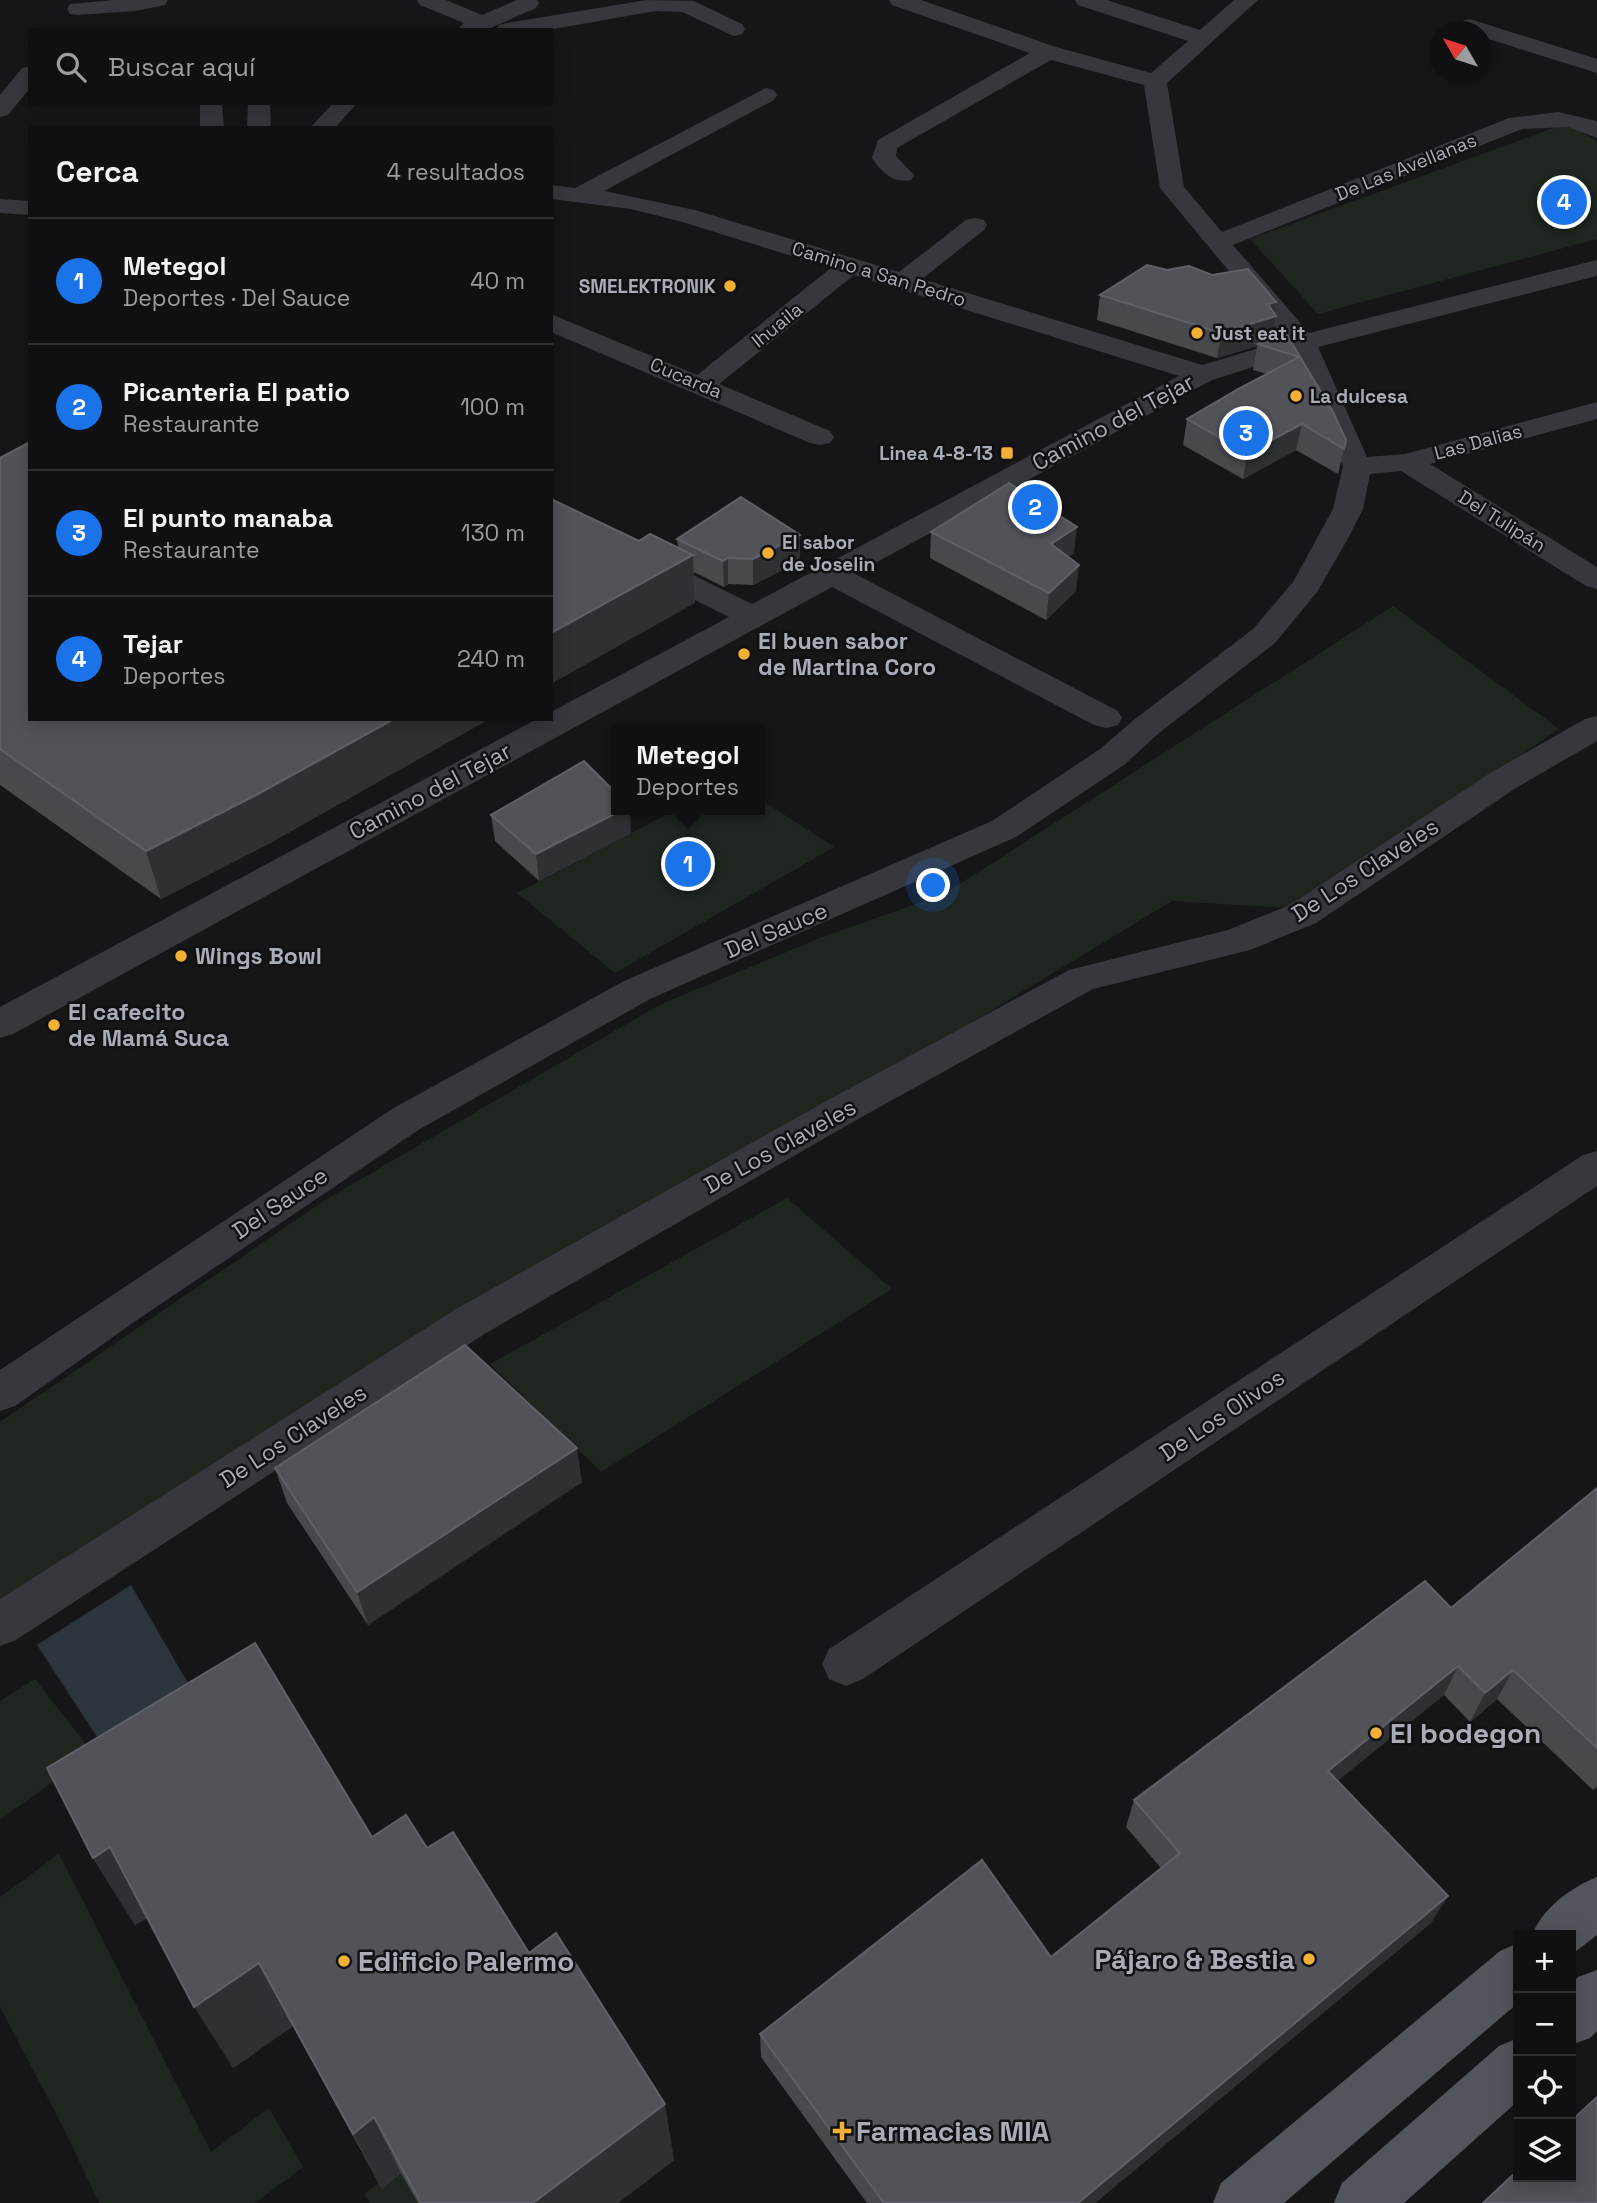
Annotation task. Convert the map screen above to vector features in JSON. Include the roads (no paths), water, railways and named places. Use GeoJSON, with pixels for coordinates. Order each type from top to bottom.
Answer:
{"type":"FeatureCollection","features":[{"type":"Feature","properties":{"kind":"main road"},"geometry":{"type":"LineString","coordinates":[[1565,1930],[1597,1902]]}},
{"type":"Feature","properties":{"kind":"main road"},"geometry":{"type":"LineString","coordinates":[[1241,2203],[1513,1973]]}},
{"type":"Feature","properties":{"kind":"main road"},"geometry":{"type":"LineString","coordinates":[[1576,2015],[1597,1996]]}},
{"type":"Feature","properties":{"kind":"main road"},"geometry":{"type":"LineString","coordinates":[[1362,2203],[1513,2069]]}},
{"type":"Feature","properties":{"kind":"street"},"geometry":{"type":"LineString","coordinates":[[78,9],[135,5],[157,0]]}},
{"type":"Feature","properties":{"kind":"street"},"geometry":{"type":"LineString","coordinates":[[428,0],[473,26],[537,0]]}},
{"type":"Feature","properties":{"kind":"street"},"geometry":{"type":"LineString","coordinates":[[900,0],[1048,52],[1155,80]]}},
{"type":"Feature","properties":{"kind":"street"},"geometry":{"type":"LineString","coordinates":[[1086,0],[1202,38]]}},
{"type":"Feature","properties":{"kind":"street"},"geometry":{"type":"LineString","coordinates":[[1155,80],[1247,0]]}},
{"type":"Feature","properties":{"kind":"street"},"geometry":{"type":"LineString","coordinates":[[519,28],[656,5],[686,6],[734,29]]}},
{"type":"Feature","properties":{"kind":"street"},"geometry":{"type":"LineString","coordinates":[[1492,33],[1597,66]]}},
{"type":"Feature","properties":{"kind":"street"},"geometry":{"type":"LineString","coordinates":[[902,175],[884,158],[886,145],[1048,52]]}},
{"type":"Feature","properties":{"kind":"street"},"geometry":{"type":"LineString","coordinates":[[0,110],[28,75]]}},
{"type":"Feature","properties":{"kind":"street"},"geometry":{"type":"LineString","coordinates":[[1155,80],[1172,188],[1303,343],[1357,466]]}},
{"type":"Feature","properties":{"kind":"street"},"geometry":{"type":"LineString","coordinates":[[579,195],[766,95]]}},
{"type":"Feature","properties":{"kind":"street"},"geometry":{"type":"LineString","coordinates":[[211,105],[212,126]]}},
{"type":"Feature","properties":{"kind":"street"},"geometry":{"type":"LineString","coordinates":[[259,105],[260,126]]}},
{"type":"Feature","properties":{"kind":"street"},"geometry":{"type":"LineString","coordinates":[[323,126],[343,105]]}},
{"type":"Feature","properties":{"kind":"street","name":"De Las Avellanas"},"geometry":{"type":"LineString","coordinates":[[1218,242],[1517,123],[1546,117],[1567,120],[1597,131]]}},
{"type":"Feature","properties":{"kind":"street","name":"Camino a San Pedro"},"geometry":{"type":"LineString","coordinates":[[553,192],[670,211],[1202,374]]}},
{"type":"Feature","properties":{"kind":"street"},"geometry":{"type":"LineString","coordinates":[[904,281],[975,225]]}},
{"type":"Feature","properties":{"kind":"street","name":"Ihuaila"},"geometry":{"type":"LineString","coordinates":[[702,384],[851,265]]}},
{"type":"Feature","properties":{"kind":"street","name":"Camino del Tejar"},"geometry":{"type":"LineString","coordinates":[[0,1024],[1202,374],[1303,343],[1597,268]]}},
{"type":"Feature","properties":{"kind":"street","name":"Cucarda"},"geometry":{"type":"LineString","coordinates":[[553,323],[820,436]]}},
{"type":"Feature","properties":{"kind":"street","name":"Las Dalias"},"geometry":{"type":"LineString","coordinates":[[1357,466],[1406,462],[1592,415]]}},
{"type":"Feature","properties":{"kind":"street","name":"Del Tulipán"},"geometry":{"type":"LineString","coordinates":[[1406,462],[1597,580]]}},
{"type":"Feature","properties":{"kind":"street","name":"Del Sauce"},"geometry":{"type":"LineString","coordinates":[[0,1393],[406,1119],[636,990],[1004,829],[1112,757],[1273,626],[1306,586],[1331,542],[1348,509],[1357,466]]}},
{"type":"Feature","properties":{"kind":"street"},"geometry":{"type":"LineString","coordinates":[[553,517],[752,616]]}},
{"type":"Feature","properties":{"kind":"street"},"geometry":{"type":"LineString","coordinates":[[831,574],[1106,718]]}},
{"type":"Feature","properties":{"kind":"street"},"geometry":{"type":"LineString","coordinates":[[1551,755],[1597,726]]}},
{"type":"Feature","properties":{"kind":"street","name":"De Los Claveles"},"geometry":{"type":"LineString","coordinates":[[0,1625],[471,1321],[844,1109],[1082,979],[1237,941],[1303,914],[1504,779],[1551,755],[1597,757]]}},
{"type":"Feature","properties":{"kind":"street","name":"De Los Olivos"},"geometry":{"type":"LineString","coordinates":[[846,1664],[1597,1166]]}},
{"type":"Feature","properties":{"kind":"place","name":"Tejar"},"geometry":{"type":"Point","coordinates":[1564,202]}},
{"type":"Feature","properties":{"kind":"place","name":"SMELEKTRONIK"},"geometry":{"type":"Point","coordinates":[730,286]}},
{"type":"Feature","properties":{"kind":"place","name":"Just eat it"},"geometry":{"type":"Point","coordinates":[1197,333]}},
{"type":"Feature","properties":{"kind":"place","name":"La dulcesa"},"geometry":{"type":"Point","coordinates":[1296,396]}},
{"type":"Feature","properties":{"kind":"place","name":"El punto manaba"},"geometry":{"type":"Point","coordinates":[1246,433]}},
{"type":"Feature","properties":{"kind":"place","name":"Linea 4-8-13"},"geometry":{"type":"Point","coordinates":[1007,453]}},
{"type":"Feature","properties":{"kind":"place","name":"Picanteria El patio"},"geometry":{"type":"Point","coordinates":[1035,507]}},
{"type":"Feature","properties":{"kind":"place","name":"El sabor de Joselin"},"geometry":{"type":"Point","coordinates":[768,553]}},
{"type":"Feature","properties":{"kind":"place","name":"El buen sabor de Martina Coro"},"geometry":{"type":"Point","coordinates":[744,654]}},
{"type":"Feature","properties":{"kind":"place","name":"Metegol"},"geometry":{"type":"Point","coordinates":[688,864]}},
{"type":"Feature","properties":{"kind":"place","name":"Wings Bowl"},"geometry":{"type":"Point","coordinates":[181,956]}},
{"type":"Feature","properties":{"kind":"place","name":"El cafecito de Mamá Suca"},"geometry":{"type":"Point","coordinates":[54,1025]}},
{"type":"Feature","properties":{"kind":"place","name":"El bodegon"},"geometry":{"type":"Point","coordinates":[1376,1733]}},
{"type":"Feature","properties":{"kind":"place","name":"Pájaro & Bestia"},"geometry":{"type":"Point","coordinates":[1309,1959]}},
{"type":"Feature","properties":{"kind":"place","name":"Edificio Palermo"},"geometry":{"type":"Point","coordinates":[344,1961]}},
{"type":"Feature","properties":{"kind":"place","name":"Farmacias MIA"},"geometry":{"type":"Point","coordinates":[842,2131]}}]}
